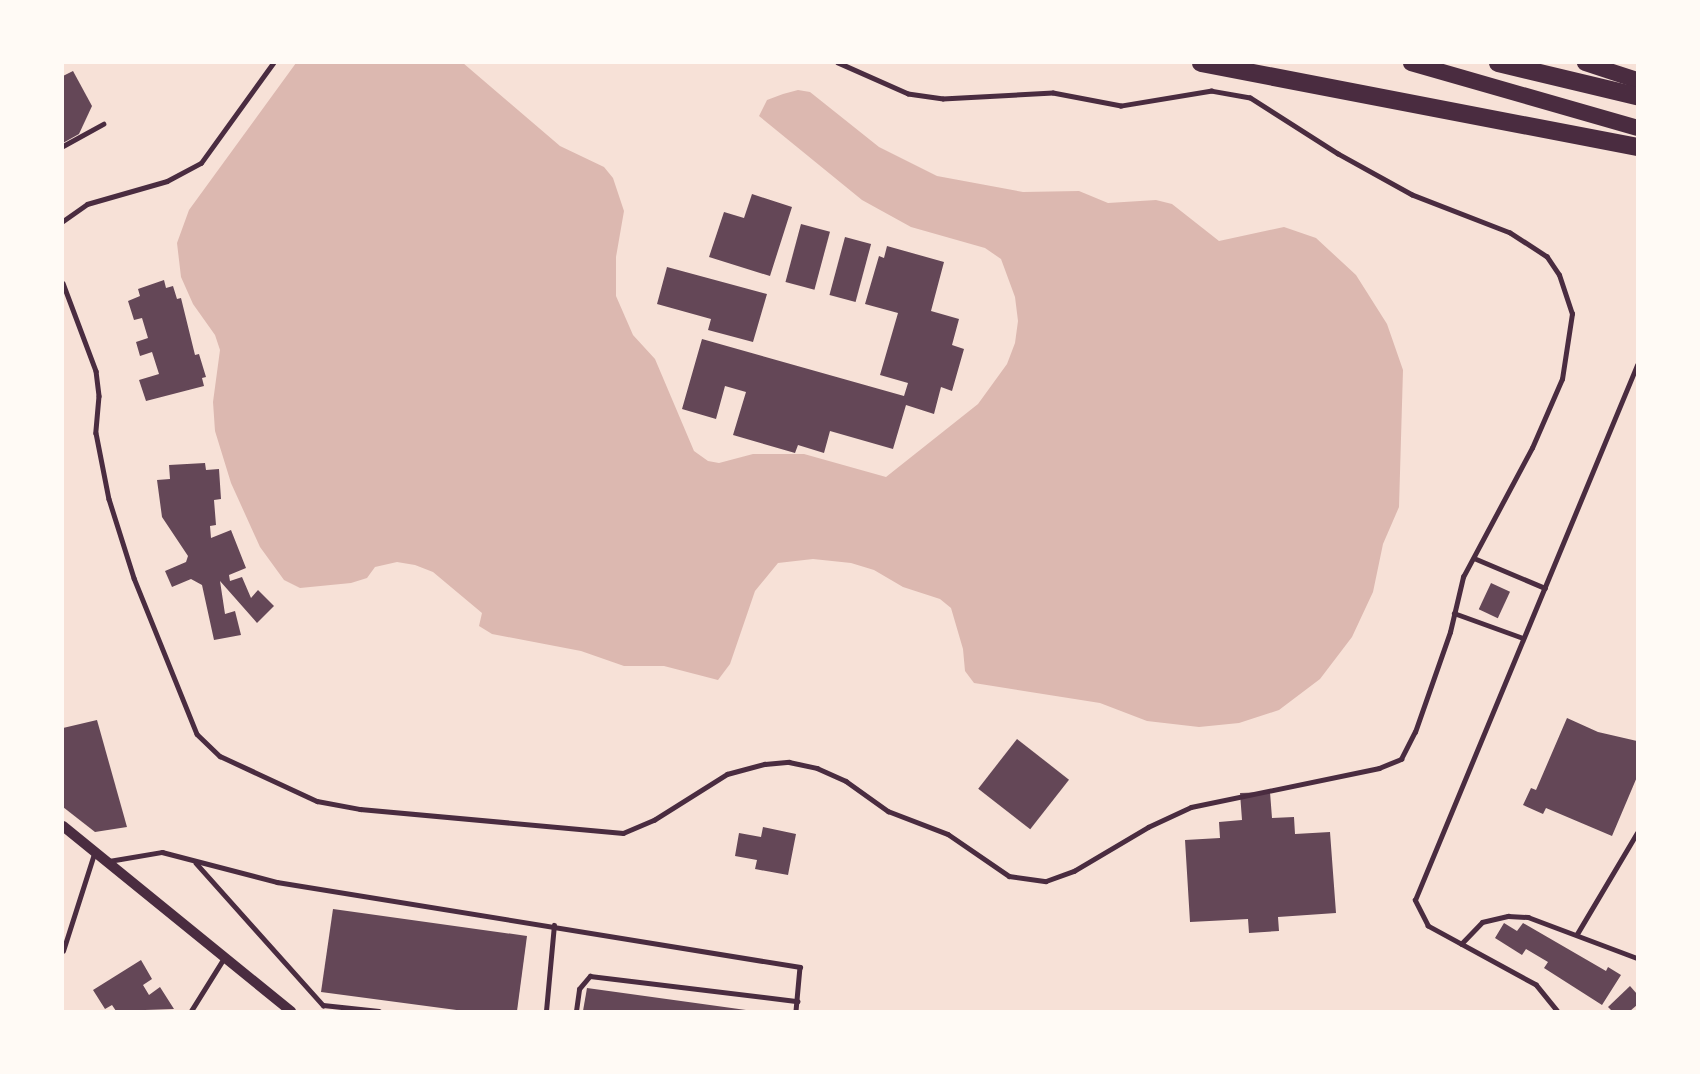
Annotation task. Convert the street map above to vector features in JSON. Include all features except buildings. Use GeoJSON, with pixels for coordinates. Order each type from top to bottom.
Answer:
{"type":"FeatureCollection","features":[{"type":"Feature","properties":{"kind":"highway"},"geometry":{"type":"LineString","coordinates":[[1201,63],[1637,147]]}},
{"type":"Feature","properties":{"kind":"highway"},"geometry":{"type":"LineString","coordinates":[[1412,63],[1637,128]]}},
{"type":"Feature","properties":{"kind":"highway"},"geometry":{"type":"LineString","coordinates":[[1498,63],[1637,96]]}},
{"type":"Feature","properties":{"kind":"highway"},"geometry":{"type":"LineString","coordinates":[[1585,63],[1637,80]]}},
{"type":"Feature","properties":{"kind":"street"},"geometry":{"type":"LineString","coordinates":[[63,826],[96,850],[291,1011]]}},
{"type":"Feature","properties":{"kind":"lane"},"geometry":{"type":"LineString","coordinates":[[63,221],[87,204],[167,182],[201,163],[273,63]]}},
{"type":"Feature","properties":{"kind":"lane"},"geometry":{"type":"LineString","coordinates":[[63,283],[96,371],[99,396],[96,433],[109,499],[134,578],[197,734],[220,756],[317,801],[360,809],[623,833],[654,820],[727,774],[765,764],[789,762],[817,768],[846,781],[888,811],[948,834],[1009,876],[1046,880],[1074,871],[1148,827],[1191,807],[1369,770],[1401,759],[1415,732],[1454,613],[1456,593],[1536,439],[1562,379],[1572,314],[1559,275],[1547,257],[1510,233],[1403,190],[1338,154],[1250,98],[1212,92],[1121,106],[1053,93],[943,99],[908,94],[838,63]]}},
{"type":"Feature","properties":{"kind":"lane"},"geometry":{"type":"LineString","coordinates":[[63,146],[103,124]]}},
{"type":"Feature","properties":{"kind":"lane"},"geometry":{"type":"LineString","coordinates":[[1557,1011],[1536,985],[1428,926],[1415,900],[1637,365]]}},
{"type":"Feature","properties":{"kind":"lane"},"geometry":{"type":"LineString","coordinates":[[1474,558],[1545,588]]}},
{"type":"Feature","properties":{"kind":"lane"},"geometry":{"type":"LineString","coordinates":[[1454,613],[1523,638]]}},
{"type":"Feature","properties":{"kind":"lane"},"geometry":{"type":"LineString","coordinates":[[1577,934],[1637,833]]}},
{"type":"Feature","properties":{"kind":"lane"},"geometry":{"type":"LineString","coordinates":[[63,951],[96,850]]}},
{"type":"Feature","properties":{"kind":"lane"},"geometry":{"type":"LineString","coordinates":[[109,861],[162,852],[196,863],[277,882],[554,925],[800,967],[796,1011]]}},
{"type":"Feature","properties":{"kind":"lane"},"geometry":{"type":"LineString","coordinates":[[196,863],[323,1005],[379,1011]]}},
{"type":"Feature","properties":{"kind":"lane"},"geometry":{"type":"LineString","coordinates":[[1461,944],[1482,922],[1508,916],[1528,917],[1637,958]]}},
{"type":"Feature","properties":{"kind":"lane"},"geometry":{"type":"LineString","coordinates":[[546,1011],[554,925]]}},
{"type":"Feature","properties":{"kind":"lane"},"geometry":{"type":"LineString","coordinates":[[191,1011],[225,956]]}},
{"type":"Feature","properties":{"kind":"lane"},"geometry":{"type":"LineString","coordinates":[[576,1011],[579,990],[590,976],[797,1001]]}},
{"type":"Feature","properties":{"kind":"shaded area"},"geometry":{"type":"Polygon","coordinates":[[[296,63],[463,63],[560,146],[604,167],[613,178],[624,211],[616,257],[616,296],[633,335],[655,359],[694,451],[708,461],[719,463],[753,454],[804,454],[886,477],[978,404],[1007,364],[1015,343],[1018,321],[1015,297],[1001,259],[985,248],[911,227],[862,200],[759,116],[767,100],[798,90],[810,92],[879,147],[937,176],[1023,192],[1079,191],[1108,203],[1156,200],[1172,204],[1219,241],[1284,227],[1316,238],[1356,275],[1387,324],[1403,370],[1399,507],[1383,544],[1373,592],[1352,637],[1320,679],[1279,710],[1239,723],[1199,727],[1147,721],[1100,703],[974,683],[965,671],[963,649],[951,608],[940,599],[903,587],[874,570],[851,563],[813,559],[778,563],[755,591],[730,664],[718,680],[664,666],[624,666],[581,651],[492,634],[479,626],[482,613],[433,572],[415,565],[397,562],[375,567],[367,578],[351,583],[300,588],[284,580],[260,547],[231,483],[215,431],[213,402],[220,350],[215,335],[193,304],[181,277],[177,243],[189,210],[296,63]]]}}]}
